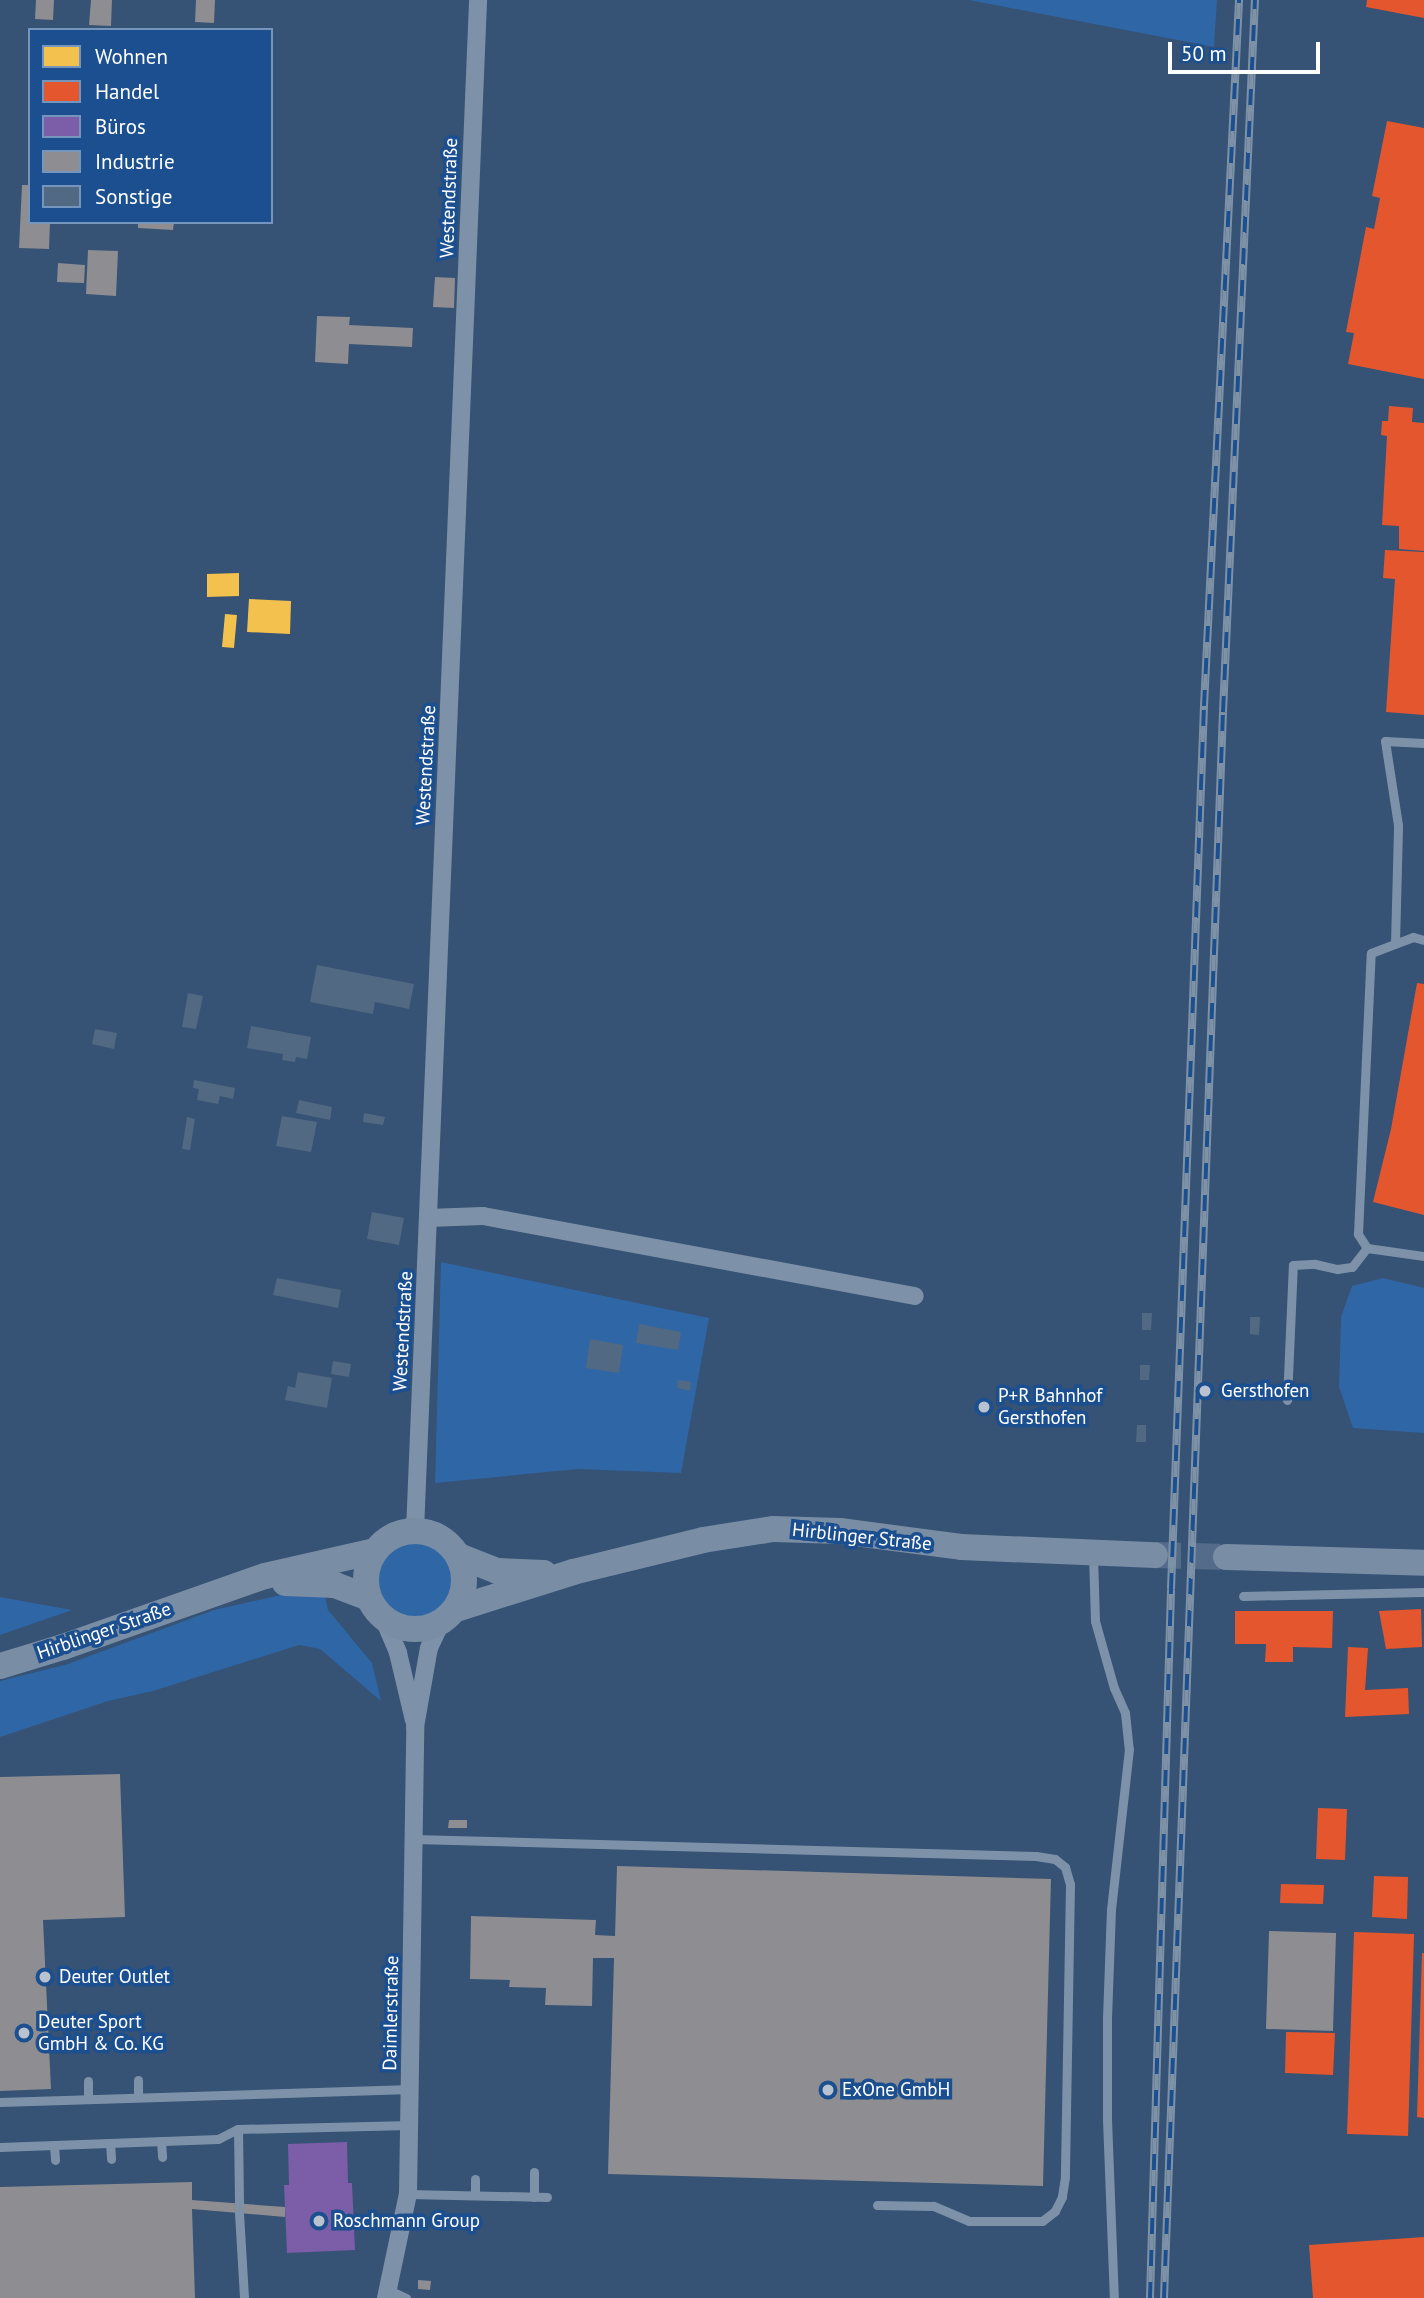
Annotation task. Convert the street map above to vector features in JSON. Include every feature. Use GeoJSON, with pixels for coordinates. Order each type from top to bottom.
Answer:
{"type":"FeatureCollection","features":[{"type":"Feature","properties":{"kind":"main road","name":"Hirblinger Straße"},"geometry":{"type":"LineString","coordinates":[[207,1595],[267,1585],[335,1585],[411,1629],[432,1627],[449,1615],[573,1572],[704,1540],[773,1529],[840,1531],[961,1548],[1155,1555]]}},
{"type":"Feature","properties":{"kind":"main road","name":"Hirblinger Straße"},"geometry":{"type":"LineString","coordinates":[[0,1666],[265,1576],[375,1551],[391,1537],[415,1531],[440,1538],[459,1556],[497,1571],[573,1572]]}},
{"type":"Feature","properties":{"kind":"main road"},"geometry":{"type":"LineString","coordinates":[[375,1551],[367,1570],[376,1607]]}},
{"type":"Feature","properties":{"kind":"main road"},"geometry":{"type":"LineString","coordinates":[[449,1615],[465,1580],[459,1556]]}},
{"type":"Feature","properties":{"kind":"main road"},"geometry":{"type":"LineString","coordinates":[[1226,1557],[1424,1563]]}},
{"type":"Feature","properties":{"kind":"street","name":"Westendstraße"},"geometry":{"type":"LineString","coordinates":[[415,1531],[478,0]]}},
{"type":"Feature","properties":{"kind":"street"},"geometry":{"type":"LineString","coordinates":[[428,1218],[483,1216],[915,1296]]}},
{"type":"Feature","properties":{"kind":"street","name":"Daimlerstraße"},"geometry":{"type":"LineString","coordinates":[[376,1607],[398,1653],[415,1727]]}},
{"type":"Feature","properties":{"kind":"street","name":"Daimlerstraße"},"geometry":{"type":"LineString","coordinates":[[387,2294],[408,2194],[415,1727],[429,1648],[449,1615]]}},
{"type":"Feature","properties":{"kind":"lane"},"geometry":{"type":"LineString","coordinates":[[1395,943],[1398,825],[1385,741],[1424,743]]}},
{"type":"Feature","properties":{"kind":"lane"},"geometry":{"type":"LineString","coordinates":[[1424,940],[1413,937],[1371,953],[1358,1234],[1367,1248],[1424,1256]]}},
{"type":"Feature","properties":{"kind":"lane"},"geometry":{"type":"LineString","coordinates":[[1287,1400],[1293,1265],[1315,1264],[1337,1269],[1352,1267],[1367,1248]]}},
{"type":"Feature","properties":{"kind":"lane"},"geometry":{"type":"LineString","coordinates":[[1093,1553],[1095,1621],[1114,1688],[1125,1713],[1129,1749],[1111,1909],[1107,2020],[1107,2119],[1114,2298]]}},
{"type":"Feature","properties":{"kind":"lane"},"geometry":{"type":"LineString","coordinates":[[1243,1596],[1424,1592]]}},
{"type":"Feature","properties":{"kind":"lane"},"geometry":{"type":"LineString","coordinates":[[414,1839],[1055,1858],[1065,1867],[1070,1884],[1065,2177],[1062,2197],[1055,2211],[1042,2221],[969,2221],[933,2206],[877,2205]]}},
{"type":"Feature","properties":{"kind":"lane"},"geometry":{"type":"LineString","coordinates":[[138,2080],[138,2097]]}},
{"type":"Feature","properties":{"kind":"lane"},"geometry":{"type":"LineString","coordinates":[[88,2081],[88,2099]]}},
{"type":"Feature","properties":{"kind":"lane"},"geometry":{"type":"LineString","coordinates":[[0,2102],[411,2090]]}},
{"type":"Feature","properties":{"kind":"lane"},"geometry":{"type":"LineString","coordinates":[[0,2147],[218,2139],[238,2129],[410,2124]]}},
{"type":"Feature","properties":{"kind":"lane"},"geometry":{"type":"LineString","coordinates":[[238,2129],[244,2298]]}},
{"type":"Feature","properties":{"kind":"lane"},"geometry":{"type":"LineString","coordinates":[[161,2141],[162,2157]]}},
{"type":"Feature","properties":{"kind":"lane"},"geometry":{"type":"LineString","coordinates":[[110,2143],[111,2159]]}},
{"type":"Feature","properties":{"kind":"lane"},"geometry":{"type":"LineString","coordinates":[[54,2145],[55,2160]]}},
{"type":"Feature","properties":{"kind":"lane"},"geometry":{"type":"LineString","coordinates":[[534,2172],[534,2197]]}},
{"type":"Feature","properties":{"kind":"lane"},"geometry":{"type":"LineString","coordinates":[[475,2179],[475,2195]]}},
{"type":"Feature","properties":{"kind":"lane"},"geometry":{"type":"LineString","coordinates":[[408,2194],[547,2197]]}},
{"type":"Feature","properties":{"kind":"lane"},"geometry":{"type":"LineString","coordinates":[[387,2294],[405,2298]]}},
{"type":"Feature","properties":{"kind":"shaded area"},"geometry":{"type":"Polygon","coordinates":[[[969,0],[1217,0],[1214,47],[969,0]]]}},
{"type":"Feature","properties":{"kind":"shaded area"},"geometry":{"type":"Polygon","coordinates":[[[441,1262],[709,1318],[681,1473],[578,1469],[435,1483],[441,1262]]]}},
{"type":"Feature","properties":{"kind":"shaded area"},"geometry":{"type":"Polygon","coordinates":[[[1383,1278],[1424,1288],[1424,1433],[1353,1428],[1339,1387],[1341,1317],[1352,1286],[1383,1278]]]}},
{"type":"Feature","properties":{"kind":"shaded area"},"geometry":{"type":"Polygon","coordinates":[[[416,1542],[430,1545],[443,1553],[451,1566],[454,1580],[451,1594],[443,1607],[430,1615],[416,1618],[402,1615],[389,1607],[381,1594],[378,1580],[381,1566],[389,1553],[402,1545],[416,1542]]]}},
{"type":"Feature","properties":{"kind":"shaded area"},"geometry":{"type":"Polygon","coordinates":[[[281,1595],[325,1596],[328,1610],[372,1663],[381,1701],[320,1649],[299,1645],[153,1691],[108,1701],[0,1737],[0,1681],[68,1664],[214,1610],[281,1595]]]}},
{"type":"Feature","properties":{"kind":"shaded area"},"geometry":{"type":"Polygon","coordinates":[[[0,1597],[72,1610],[0,1635],[0,1597]]]}},
{"type":"Feature","properties":{"kind":"building: Wohnen"},"geometry":{"type":"Polygon","coordinates":[[[239,573],[239,596],[207,597],[207,574],[239,573]]]}},
{"type":"Feature","properties":{"kind":"building: Wohnen"},"geometry":{"type":"Polygon","coordinates":[[[249,599],[291,601],[290,634],[247,632],[249,599]]]}},
{"type":"Feature","properties":{"kind":"building: Wohnen"},"geometry":{"type":"Polygon","coordinates":[[[225,614],[237,615],[234,648],[222,647],[225,614]]]}},
{"type":"Feature","properties":{"kind":"building: Handel"},"geometry":{"type":"Polygon","coordinates":[[[1367,0],[1424,0],[1424,18],[1366,7],[1367,0]]]}},
{"type":"Feature","properties":{"kind":"building: Handel"},"geometry":{"type":"Polygon","coordinates":[[[1387,121],[1424,128],[1424,379],[1348,364],[1354,333],[1346,332],[1366,227],[1374,229],[1380,198],[1372,196],[1387,121]]]}},
{"type":"Feature","properties":{"kind":"building: Handel"},"geometry":{"type":"Polygon","coordinates":[[[1389,406],[1413,408],[1412,422],[1424,423],[1424,551],[1399,549],[1399,526],[1382,525],[1387,436],[1381,435],[1382,421],[1388,421],[1389,406]]]}},
{"type":"Feature","properties":{"kind":"building: Handel"},"geometry":{"type":"Polygon","coordinates":[[[1385,550],[1424,552],[1424,715],[1386,712],[1395,579],[1383,578],[1385,550]]]}},
{"type":"Feature","properties":{"kind":"building: Handel"},"geometry":{"type":"Polygon","coordinates":[[[1417,983],[1424,984],[1424,1215],[1373,1202],[1391,1129],[1417,983]]]}},
{"type":"Feature","properties":{"kind":"building: Handel"},"geometry":{"type":"Polygon","coordinates":[[[1421,1609],[1422,1647],[1386,1649],[1379,1611],[1421,1609]]]}},
{"type":"Feature","properties":{"kind":"building: Handel"},"geometry":{"type":"Polygon","coordinates":[[[1235,1611],[1333,1611],[1332,1648],[1293,1647],[1293,1662],[1265,1662],[1266,1644],[1235,1644],[1235,1611]]]}},
{"type":"Feature","properties":{"kind":"building: Handel"},"geometry":{"type":"Polygon","coordinates":[[[1348,1647],[1368,1648],[1365,1690],[1408,1688],[1409,1714],[1345,1717],[1348,1647]]]}},
{"type":"Feature","properties":{"kind":"building: Handel"},"geometry":{"type":"Polygon","coordinates":[[[1318,1808],[1347,1809],[1345,1860],[1316,1859],[1318,1808]]]}},
{"type":"Feature","properties":{"kind":"building: Handel"},"geometry":{"type":"Polygon","coordinates":[[[1374,1876],[1408,1877],[1407,1919],[1372,1917],[1374,1876]]]}},
{"type":"Feature","properties":{"kind":"building: Handel"},"geometry":{"type":"Polygon","coordinates":[[[1281,1884],[1324,1885],[1323,1904],[1280,1903],[1281,1884]]]}},
{"type":"Feature","properties":{"kind":"building: Handel"},"geometry":{"type":"Polygon","coordinates":[[[1354,1932],[1414,1934],[1408,2136],[1347,2134],[1354,1932]]]}},
{"type":"Feature","properties":{"kind":"building: Handel"},"geometry":{"type":"Polygon","coordinates":[[[1424,1953],[1424,2118],[1417,2117],[1424,1953]]]}},
{"type":"Feature","properties":{"kind":"building: Handel"},"geometry":{"type":"Polygon","coordinates":[[[1286,2032],[1335,2033],[1333,2075],[1285,2073],[1286,2032]]]}},
{"type":"Feature","properties":{"kind":"building: Handel"},"geometry":{"type":"Polygon","coordinates":[[[1424,2237],[1424,2298],[1313,2298],[1309,2245],[1424,2237]]]}},
{"type":"Feature","properties":{"kind":"building: Büros"},"geometry":{"type":"Polygon","coordinates":[[[347,2142],[355,2250],[287,2253],[284,2185],[289,2185],[288,2144],[347,2142]]]}},
{"type":"Feature","properties":{"kind":"building: Industrie"},"geometry":{"type":"Polygon","coordinates":[[[36,0],[54,0],[53,20],[35,19],[36,0]]]}},
{"type":"Feature","properties":{"kind":"building: Industrie"},"geometry":{"type":"Polygon","coordinates":[[[91,0],[112,0],[111,26],[89,25],[91,0]]]}},
{"type":"Feature","properties":{"kind":"building: Industrie"},"geometry":{"type":"Polygon","coordinates":[[[196,0],[215,0],[214,23],[195,22],[196,0]]]}},
{"type":"Feature","properties":{"kind":"building: Industrie"},"geometry":{"type":"Polygon","coordinates":[[[22,185],[28,185],[28,224],[50,224],[49,249],[19,248],[22,185]]]}},
{"type":"Feature","properties":{"kind":"building: Industrie"},"geometry":{"type":"Polygon","coordinates":[[[138,224],[174,224],[173,230],[138,228],[138,224]]]}},
{"type":"Feature","properties":{"kind":"building: Industrie"},"geometry":{"type":"Polygon","coordinates":[[[88,250],[118,251],[116,296],[86,294],[88,250]]]}},
{"type":"Feature","properties":{"kind":"building: Industrie"},"geometry":{"type":"Polygon","coordinates":[[[58,263],[85,265],[84,283],[57,282],[58,263]]]}},
{"type":"Feature","properties":{"kind":"building: Industrie"},"geometry":{"type":"Polygon","coordinates":[[[435,277],[455,278],[454,308],[433,307],[435,277]]]}},
{"type":"Feature","properties":{"kind":"building: Industrie"},"geometry":{"type":"Polygon","coordinates":[[[317,316],[350,317],[349,325],[413,328],[412,347],[349,344],[348,364],[315,362],[317,316]]]}},
{"type":"Feature","properties":{"kind":"building: Industrie"},"geometry":{"type":"Polygon","coordinates":[[[120,1774],[125,1917],[43,1920],[51,2089],[0,2091],[0,1777],[120,1774]]]}},
{"type":"Feature","properties":{"kind":"building: Industrie"},"geometry":{"type":"Polygon","coordinates":[[[449,1820],[467,1820],[467,1828],[448,1828],[449,1820]]]}},
{"type":"Feature","properties":{"kind":"building: Industrie","name":"ExOne GmbH"},"geometry":{"type":"Polygon","coordinates":[[[617,1866],[1051,1879],[1043,2186],[608,2174],[614,1958],[593,1958],[592,2006],[545,2005],[546,1988],[509,1987],[510,1980],[470,1979],[471,1916],[596,1920],[595,1935],[615,1936],[617,1866]]]}},
{"type":"Feature","properties":{"kind":"building: Industrie"},"geometry":{"type":"Polygon","coordinates":[[[1269,1931],[1336,1933],[1333,2031],[1266,2029],[1269,1931]]]}},
{"type":"Feature","properties":{"kind":"building: Industrie"},"geometry":{"type":"Polygon","coordinates":[[[192,2182],[192,2200],[285,2207],[285,2217],[192,2209],[195,2298],[0,2298],[0,2187],[192,2182]]]}},
{"type":"Feature","properties":{"kind":"building: Industrie"},"geometry":{"type":"Polygon","coordinates":[[[418,2280],[431,2281],[430,2290],[418,2289],[418,2280]]]}},
{"type":"Feature","properties":{"kind":"building: Sonstige"},"geometry":{"type":"Polygon","coordinates":[[[317,965],[414,984],[409,1009],[375,1002],[373,1014],[310,1002],[317,965]]]}},
{"type":"Feature","properties":{"kind":"building: Sonstige"},"geometry":{"type":"Polygon","coordinates":[[[188,993],[203,996],[196,1029],[182,1027],[188,993]]]}},
{"type":"Feature","properties":{"kind":"building: Sonstige"},"geometry":{"type":"Polygon","coordinates":[[[251,1026],[311,1037],[307,1059],[296,1057],[295,1062],[282,1060],[283,1054],[247,1048],[251,1026]]]}},
{"type":"Feature","properties":{"kind":"building: Sonstige"},"geometry":{"type":"Polygon","coordinates":[[[95,1029],[117,1033],[114,1049],[92,1044],[95,1029]]]}},
{"type":"Feature","properties":{"kind":"building: Sonstige"},"geometry":{"type":"Polygon","coordinates":[[[194,1080],[235,1088],[233,1099],[220,1096],[218,1104],[197,1100],[199,1089],[193,1088],[194,1080]]]}},
{"type":"Feature","properties":{"kind":"building: Sonstige"},"geometry":{"type":"Polygon","coordinates":[[[299,1100],[332,1107],[330,1120],[296,1113],[299,1100]]]}},
{"type":"Feature","properties":{"kind":"building: Sonstige"},"geometry":{"type":"Polygon","coordinates":[[[364,1113],[385,1117],[383,1125],[363,1122],[364,1113]]]}},
{"type":"Feature","properties":{"kind":"building: Sonstige"},"geometry":{"type":"Polygon","coordinates":[[[282,1116],[317,1122],[311,1152],[276,1146],[282,1116]]]}},
{"type":"Feature","properties":{"kind":"building: Sonstige"},"geometry":{"type":"Polygon","coordinates":[[[187,1117],[195,1119],[190,1150],[182,1149],[187,1117]]]}},
{"type":"Feature","properties":{"kind":"building: Sonstige"},"geometry":{"type":"Polygon","coordinates":[[[372,1212],[404,1218],[399,1245],[367,1239],[372,1212]]]}},
{"type":"Feature","properties":{"kind":"building: Sonstige"},"geometry":{"type":"Polygon","coordinates":[[[277,1278],[341,1290],[338,1308],[273,1295],[277,1278]]]}},
{"type":"Feature","properties":{"kind":"building: Sonstige"},"geometry":{"type":"Polygon","coordinates":[[[1142,1313],[1152,1313],[1151,1330],[1142,1330],[1142,1313]]]}},
{"type":"Feature","properties":{"kind":"building: Sonstige"},"geometry":{"type":"Polygon","coordinates":[[[1250,1317],[1260,1317],[1259,1335],[1250,1334],[1250,1317]]]}},
{"type":"Feature","properties":{"kind":"building: Sonstige"},"geometry":{"type":"Polygon","coordinates":[[[639,1324],[681,1332],[678,1350],[636,1343],[639,1324]]]}},
{"type":"Feature","properties":{"kind":"building: Sonstige"},"geometry":{"type":"Polygon","coordinates":[[[590,1339],[623,1345],[619,1373],[586,1368],[590,1339]]]}},
{"type":"Feature","properties":{"kind":"building: Sonstige"},"geometry":{"type":"Polygon","coordinates":[[[333,1361],[351,1364],[349,1377],[331,1374],[333,1361]]]}},
{"type":"Feature","properties":{"kind":"building: Sonstige"},"geometry":{"type":"Polygon","coordinates":[[[1140,1365],[1150,1365],[1149,1380],[1140,1380],[1140,1365]]]}},
{"type":"Feature","properties":{"kind":"building: Sonstige"},"geometry":{"type":"Polygon","coordinates":[[[298,1372],[332,1378],[327,1408],[285,1400],[288,1386],[295,1388],[298,1372]]]}},
{"type":"Feature","properties":{"kind":"building: Sonstige"},"geometry":{"type":"Polygon","coordinates":[[[678,1380],[691,1382],[690,1391],[677,1388],[678,1380]]]}},
{"type":"Feature","properties":{"kind":"building: Sonstige"},"geometry":{"type":"Polygon","coordinates":[[[1247,1383],[1256,1384],[1256,1399],[1246,1398],[1247,1383]]]}},
{"type":"Feature","properties":{"kind":"building: Sonstige"},"geometry":{"type":"Polygon","coordinates":[[[1137,1425],[1146,1425],[1146,1442],[1136,1442],[1137,1425]]]}},
{"type":"Feature","properties":{"kind":"tunnel"},"geometry":{"type":"LineString","coordinates":[[1155,1555],[1226,1557]]}},
{"type":"Feature","properties":{"kind":"railway"},"geometry":{"type":"LineString","coordinates":[[1150,2298],[1171,1589],[1204,706],[1239,0]]}},
{"type":"Feature","properties":{"kind":"railway"},"geometry":{"type":"LineString","coordinates":[[1164,2298],[1223,712],[1255,0]]}},
{"type":"Feature","properties":{"kind":"place","name":"Gersthofen"},"geometry":{"type":"Point","coordinates":[1205,1391]}},
{"type":"Feature","properties":{"kind":"place","name":"P+R Bahnhof Gersthofen"},"geometry":{"type":"Point","coordinates":[984,1407]}},
{"type":"Feature","properties":{"kind":"place","name":"Deuter Outlet"},"geometry":{"type":"Point","coordinates":[45,1977]}},
{"type":"Feature","properties":{"kind":"place","name":"Deuter Sport GmbH & Co. KG"},"geometry":{"type":"Point","coordinates":[24,2033]}},
{"type":"Feature","properties":{"kind":"place","name":"ExOne GmbH"},"geometry":{"type":"Point","coordinates":[828,2090]}},
{"type":"Feature","properties":{"kind":"place","name":"Roschmann Group"},"geometry":{"type":"Point","coordinates":[319,2221]}}]}
